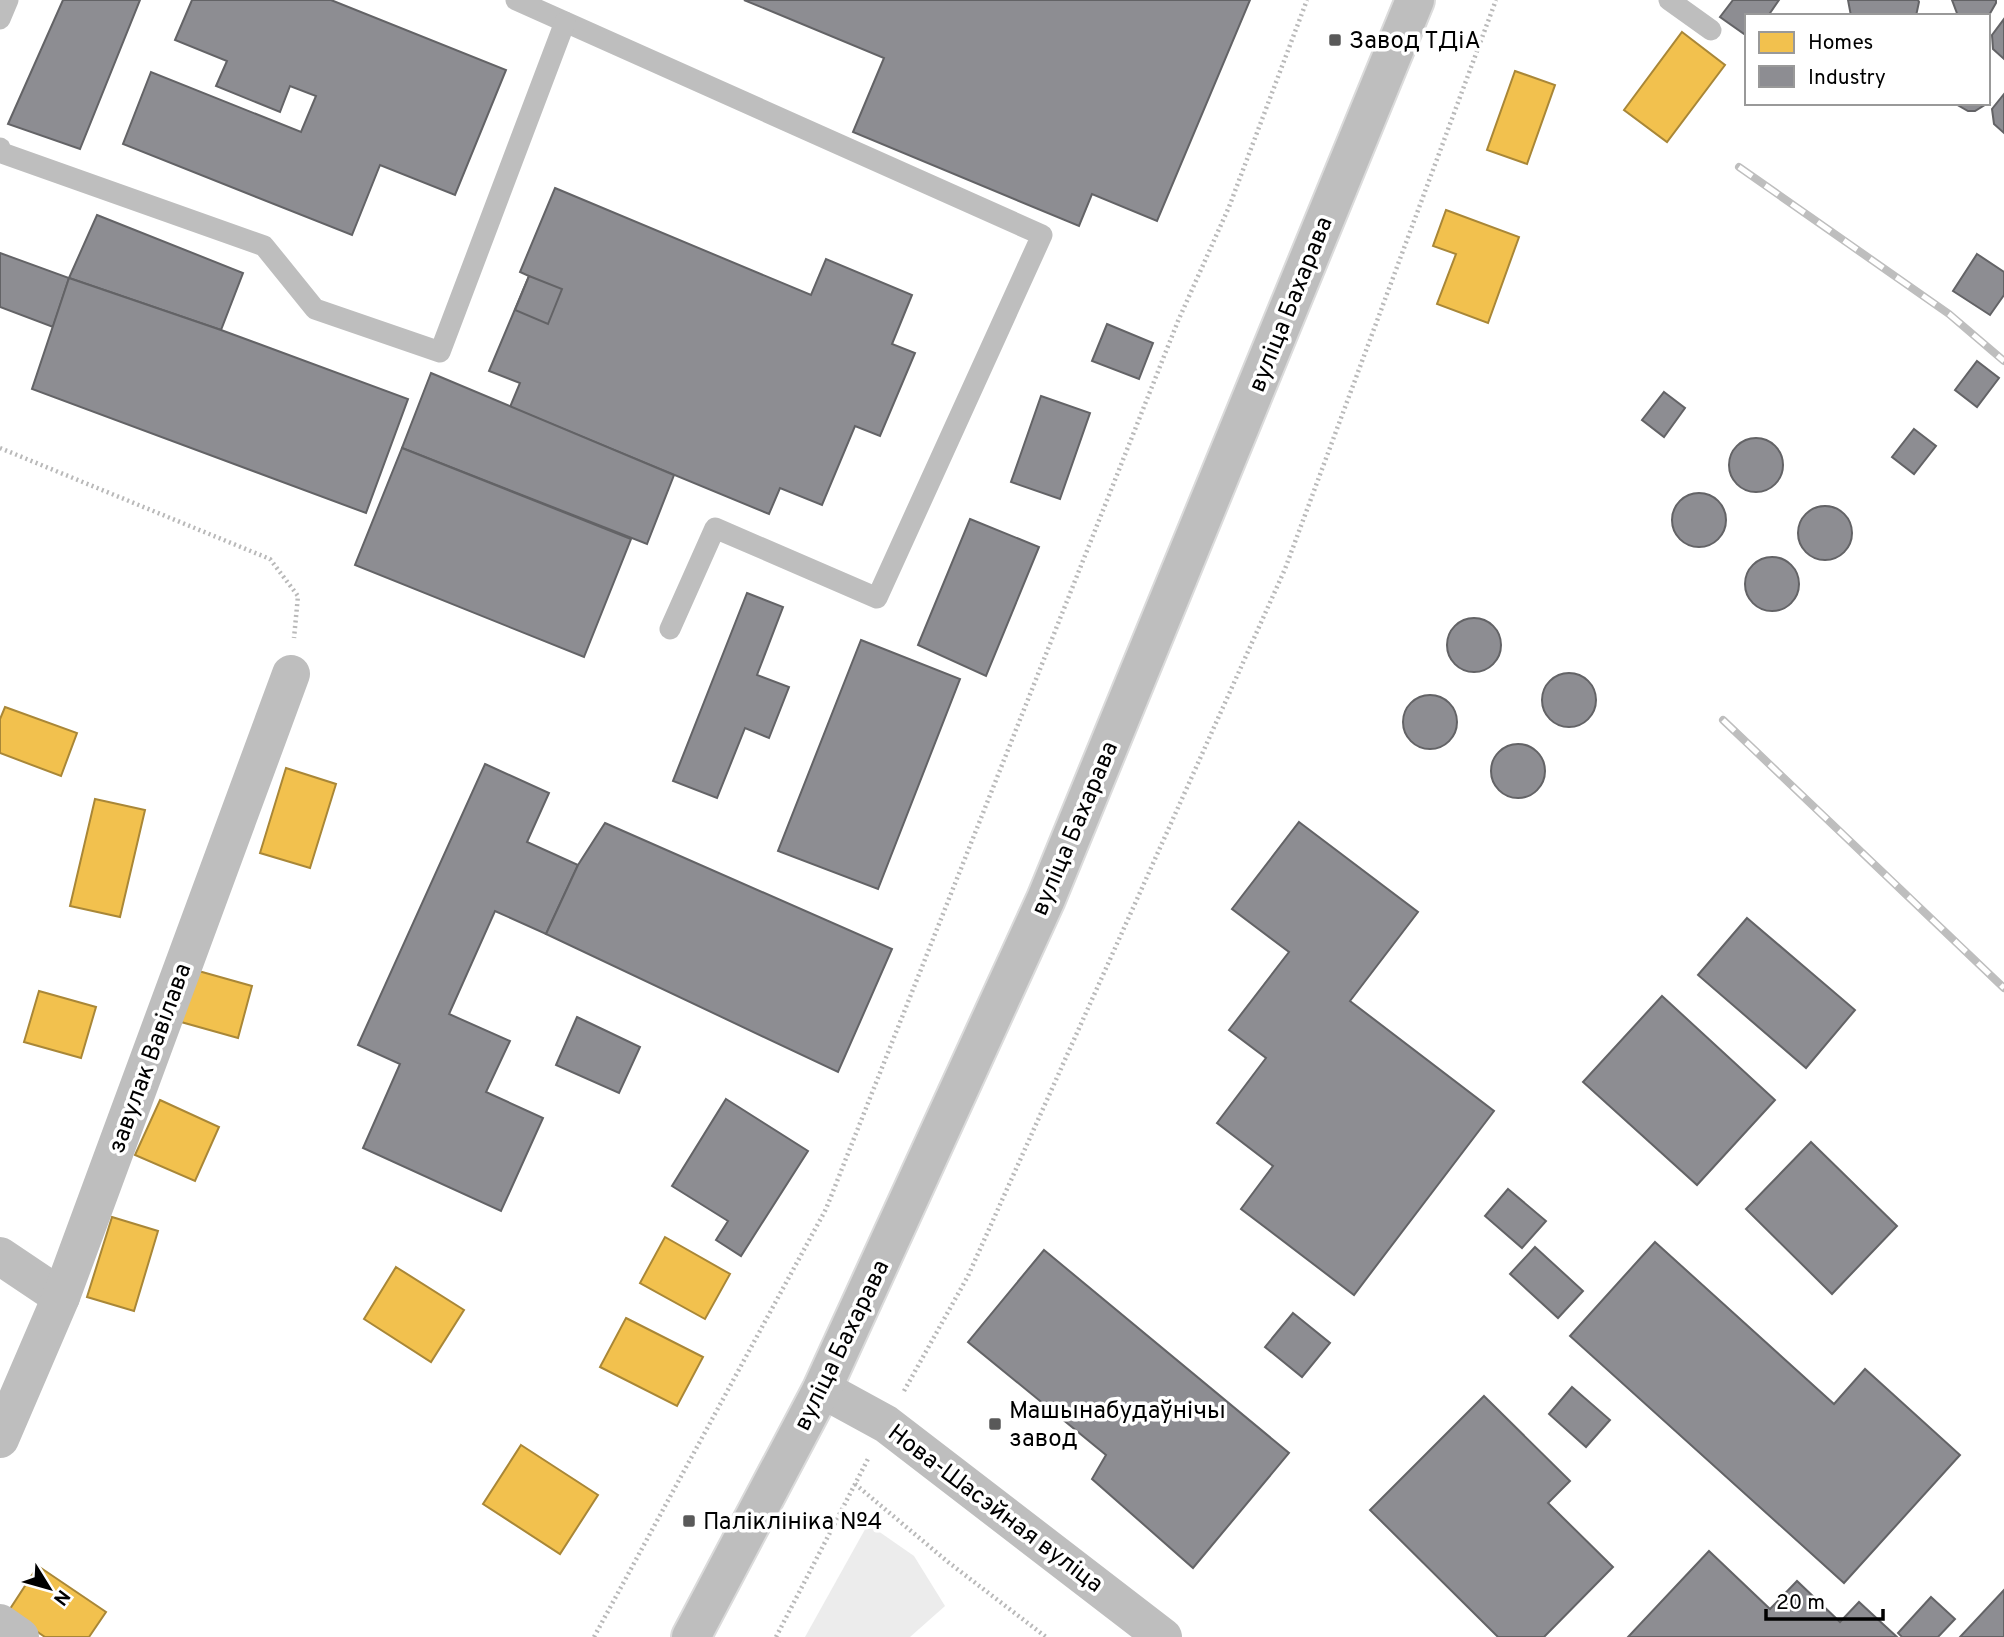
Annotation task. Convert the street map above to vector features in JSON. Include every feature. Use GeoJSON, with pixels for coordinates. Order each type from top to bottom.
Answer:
{"type":"FeatureCollection","features":[{"type":"Feature","properties":{"kind":"main road","name":"вуліца Бахарава"},"geometry":{"type":"LineString","coordinates":[[691,1637],[822,1389],[1046,899],[1415,0]]}},
{"type":"Feature","properties":{"kind":"main road","name":"завулак Вавілава"},"geometry":{"type":"LineString","coordinates":[[0,1439],[61,1297],[291,674]]}},
{"type":"Feature","properties":{"kind":"main road"},"geometry":{"type":"LineString","coordinates":[[0,1256],[61,1297]]}},
{"type":"Feature","properties":{"kind":"main road","name":"Нова-Шасэйная вуліца"},"geometry":{"type":"LineString","coordinates":[[822,1389],[886,1424],[1163,1637]]}},
{"type":"Feature","properties":{"kind":"main road"},"geometry":{"type":"LineString","coordinates":[[0,1623],[20,1637]]}},
{"type":"Feature","properties":{"kind":"lane"},"geometry":{"type":"LineString","coordinates":[[0,19],[8,0]]}},
{"type":"Feature","properties":{"kind":"lane"},"geometry":{"type":"LineString","coordinates":[[516,0],[1042,235],[877,598],[715,528],[670,629]]}},
{"type":"Feature","properties":{"kind":"lane"},"geometry":{"type":"LineString","coordinates":[[1668,0],[1711,30]]}},
{"type":"Feature","properties":{"kind":"lane"},"geometry":{"type":"LineString","coordinates":[[0,148],[2,153],[264,246],[316,309],[440,352],[565,22]]}},
{"type":"Feature","properties":{"kind":"path"},"geometry":{"type":"LineString","coordinates":[[594,1637],[826,1209],[1178,321],[1229,207],[1307,0]]}},
{"type":"Feature","properties":{"kind":"path"},"geometry":{"type":"LineString","coordinates":[[968,1276],[1285,569],[1496,0]]}},
{"type":"Feature","properties":{"kind":"path"},"geometry":{"type":"LineString","coordinates":[[0,448],[270,559],[298,596],[291,674]]}},
{"type":"Feature","properties":{"kind":"path"},"geometry":{"type":"LineString","coordinates":[[855,1484],[948,1562],[1046,1637]]}},
{"type":"Feature","properties":{"kind":"shaded area"},"geometry":{"type":"Polygon","coordinates":[[[868,1524],[914,1556],[945,1606],[910,1637],[805,1637],[868,1524]]]}},
{"type":"Feature","properties":{"kind":"building: Homes"},"geometry":{"type":"Polygon","coordinates":[[[1682,32],[1725,65],[1667,142],[1624,110],[1682,32]]]}},
{"type":"Feature","properties":{"kind":"building: Homes"},"geometry":{"type":"Polygon","coordinates":[[[1515,71],[1555,85],[1527,164],[1487,150],[1515,71]]]}},
{"type":"Feature","properties":{"kind":"building: Homes"},"geometry":{"type":"Polygon","coordinates":[[[1446,210],[1519,237],[1488,323],[1437,304],[1456,254],[1433,246],[1446,210]]]}},
{"type":"Feature","properties":{"kind":"building: Homes"},"geometry":{"type":"Polygon","coordinates":[[[5,707],[77,733],[61,776],[0,753],[0,719],[5,707]]]}},
{"type":"Feature","properties":{"kind":"building: Homes"},"geometry":{"type":"Polygon","coordinates":[[[286,768],[336,784],[310,868],[260,853],[286,768]]]}},
{"type":"Feature","properties":{"kind":"building: Homes"},"geometry":{"type":"Polygon","coordinates":[[[95,799],[145,810],[120,917],[70,906],[95,799]]]}},
{"type":"Feature","properties":{"kind":"building: Homes"},"geometry":{"type":"Polygon","coordinates":[[[195,970],[252,986],[238,1038],[181,1022],[195,970]]]}},
{"type":"Feature","properties":{"kind":"building: Homes"},"geometry":{"type":"Polygon","coordinates":[[[39,991],[96,1007],[81,1058],[24,1042],[39,991]]]}},
{"type":"Feature","properties":{"kind":"building: Homes"},"geometry":{"type":"Polygon","coordinates":[[[160,1100],[219,1127],[195,1181],[135,1155],[160,1100]]]}},
{"type":"Feature","properties":{"kind":"building: Homes"},"geometry":{"type":"Polygon","coordinates":[[[112,1217],[158,1231],[134,1311],[87,1297],[112,1217]]]}},
{"type":"Feature","properties":{"kind":"building: Homes"},"geometry":{"type":"Polygon","coordinates":[[[665,1237],[730,1274],[705,1319],[640,1283],[665,1237]]]}},
{"type":"Feature","properties":{"kind":"building: Homes"},"geometry":{"type":"Polygon","coordinates":[[[396,1267],[464,1310],[431,1362],[364,1319],[396,1267]]]}},
{"type":"Feature","properties":{"kind":"building: Homes"},"geometry":{"type":"Polygon","coordinates":[[[626,1318],[703,1357],[677,1406],[600,1367],[626,1318]]]}},
{"type":"Feature","properties":{"kind":"building: Homes"},"geometry":{"type":"Polygon","coordinates":[[[521,1445],[598,1495],[560,1554],[483,1504],[521,1445]]]}},
{"type":"Feature","properties":{"kind":"building: Homes"},"geometry":{"type":"Polygon","coordinates":[[[38,1566],[106,1612],[89,1637],[45,1637],[8,1612],[38,1566]]]}},
{"type":"Feature","properties":{"kind":"building: Industry"},"geometry":{"type":"Polygon","coordinates":[[[63,0],[140,0],[80,149],[8,124],[63,0]]]}},
{"type":"Feature","properties":{"kind":"building: Industry"},"geometry":{"type":"Polygon","coordinates":[[[192,0],[331,0],[506,70],[455,195],[380,165],[352,235],[123,144],[151,72],[301,132],[316,96],[290,86],[280,112],[216,86],[227,61],[175,40],[192,0]]]}},
{"type":"Feature","properties":{"kind":"building: Industry"},"geometry":{"type":"Polygon","coordinates":[[[744,0],[1250,0],[1157,221],[1092,194],[1079,226],[853,132],[884,58],[744,0]]]}},
{"type":"Feature","properties":{"kind":"building: Industry"},"geometry":{"type":"Polygon","coordinates":[[[1733,0],[1779,0],[1769,14],[1745,14],[1745,35],[1720,17],[1733,0]]]}},
{"type":"Feature","properties":{"kind":"building: Industry"},"geometry":{"type":"Polygon","coordinates":[[[1848,0],[1919,2],[1916,14],[1851,14],[1848,0]]]}},
{"type":"Feature","properties":{"kind":"building: Industry"},"geometry":{"type":"Polygon","coordinates":[[[1952,0],[1996,0],[1990,14],[1957,14],[1952,0]]]}},
{"type":"Feature","properties":{"kind":"building: Industry"},"geometry":{"type":"Polygon","coordinates":[[[2004,19],[2004,59],[1993,49],[1992,35],[2004,19]]]}},
{"type":"Feature","properties":{"kind":"building: Industry"},"geometry":{"type":"Polygon","coordinates":[[[2004,94],[2004,133],[1994,124],[1992,109],[2004,94]]]}},
{"type":"Feature","properties":{"kind":"building: Industry"},"geometry":{"type":"Polygon","coordinates":[[[1958,105],[1985,105],[1975,111],[1968,111],[1958,105]]]}},
{"type":"Feature","properties":{"kind":"building: Industry"},"geometry":{"type":"Polygon","coordinates":[[[555,188],[811,295],[826,259],[912,295],[892,344],[915,353],[880,436],[855,426],[822,505],[780,488],[769,514],[510,407],[520,383],[489,371],[529,276],[520,272],[555,188]]]}},
{"type":"Feature","properties":{"kind":"building: Industry"},"geometry":{"type":"Polygon","coordinates":[[[97,215],[243,273],[221,330],[69,278],[97,215]]]}},
{"type":"Feature","properties":{"kind":"building: Industry"},"geometry":{"type":"Polygon","coordinates":[[[0,253],[69,278],[53,327],[0,307],[0,253]]]}},
{"type":"Feature","properties":{"kind":"building: Industry"},"geometry":{"type":"Polygon","coordinates":[[[1977,254],[2004,272],[2004,295],[1990,315],[1953,291],[1977,254]]]}},
{"type":"Feature","properties":{"kind":"building: Industry"},"geometry":{"type":"Polygon","coordinates":[[[529,276],[562,289],[548,324],[515,310],[529,276]]]}},
{"type":"Feature","properties":{"kind":"building: Industry"},"geometry":{"type":"Polygon","coordinates":[[[69,278],[221,330],[408,399],[366,513],[32,389],[69,278]]]}},
{"type":"Feature","properties":{"kind":"building: Industry"},"geometry":{"type":"Polygon","coordinates":[[[1107,324],[1153,343],[1139,379],[1092,361],[1107,324]]]}},
{"type":"Feature","properties":{"kind":"building: Industry"},"geometry":{"type":"Polygon","coordinates":[[[1977,361],[1999,378],[1977,407],[1955,390],[1977,361]]]}},
{"type":"Feature","properties":{"kind":"building: Industry"},"geometry":{"type":"Polygon","coordinates":[[[431,373],[674,475],[647,544],[402,448],[431,373]]]}},
{"type":"Feature","properties":{"kind":"building: Industry"},"geometry":{"type":"Polygon","coordinates":[[[1664,392],[1685,408],[1664,437],[1642,420],[1664,392]]]}},
{"type":"Feature","properties":{"kind":"building: Industry"},"geometry":{"type":"Polygon","coordinates":[[[1041,396],[1090,413],[1060,499],[1011,482],[1041,396]]]}},
{"type":"Feature","properties":{"kind":"building: Industry"},"geometry":{"type":"Polygon","coordinates":[[[1914,429],[1936,446],[1914,474],[1892,457],[1914,429]]]}},
{"type":"Feature","properties":{"kind":"building: Industry"},"geometry":{"type":"Polygon","coordinates":[[[1756,438],[1775,446],[1783,465],[1775,484],[1756,492],[1737,484],[1729,465],[1737,446],[1756,438]]]}},
{"type":"Feature","properties":{"kind":"building: Industry"},"geometry":{"type":"Polygon","coordinates":[[[402,448],[631,539],[584,657],[355,565],[402,448]]]}},
{"type":"Feature","properties":{"kind":"building: Industry"},"geometry":{"type":"Polygon","coordinates":[[[1699,493],[1718,501],[1726,520],[1718,539],[1699,547],[1680,539],[1672,520],[1680,501],[1699,493]]]}},
{"type":"Feature","properties":{"kind":"building: Industry"},"geometry":{"type":"Polygon","coordinates":[[[1825,506],[1844,514],[1852,533],[1844,552],[1825,560],[1806,552],[1798,533],[1806,514],[1825,506]]]}},
{"type":"Feature","properties":{"kind":"building: Industry"},"geometry":{"type":"Polygon","coordinates":[[[970,519],[1039,547],[986,676],[918,645],[970,519]]]}},
{"type":"Feature","properties":{"kind":"building: Industry"},"geometry":{"type":"Polygon","coordinates":[[[1772,557],[1791,565],[1799,584],[1791,603],[1772,611],[1753,603],[1745,584],[1753,565],[1772,557]]]}},
{"type":"Feature","properties":{"kind":"building: Industry"},"geometry":{"type":"Polygon","coordinates":[[[747,593],[783,607],[757,675],[789,687],[769,738],[745,728],[717,798],[673,781],[747,593]]]}},
{"type":"Feature","properties":{"kind":"building: Industry"},"geometry":{"type":"Polygon","coordinates":[[[1474,618],[1493,626],[1501,645],[1493,664],[1474,672],[1455,664],[1447,645],[1455,626],[1474,618]]]}},
{"type":"Feature","properties":{"kind":"building: Industry"},"geometry":{"type":"Polygon","coordinates":[[[861,640],[960,679],[878,889],[778,851],[861,640]]]}},
{"type":"Feature","properties":{"kind":"building: Industry"},"geometry":{"type":"Polygon","coordinates":[[[1569,673],[1588,681],[1596,700],[1588,719],[1569,727],[1550,719],[1542,700],[1550,681],[1569,673]]]}},
{"type":"Feature","properties":{"kind":"building: Industry"},"geometry":{"type":"Polygon","coordinates":[[[1430,695],[1449,703],[1457,722],[1449,741],[1430,749],[1411,741],[1403,722],[1411,703],[1430,695]]]}},
{"type":"Feature","properties":{"kind":"building: Industry"},"geometry":{"type":"Polygon","coordinates":[[[1518,744],[1537,752],[1545,771],[1537,790],[1518,798],[1499,790],[1491,771],[1499,752],[1518,744]]]}},
{"type":"Feature","properties":{"kind":"building: Industry"},"geometry":{"type":"Polygon","coordinates":[[[485,764],[549,793],[527,842],[578,865],[546,934],[495,911],[449,1014],[510,1041],[486,1092],[543,1118],[501,1211],[363,1148],[400,1064],[358,1045],[485,764]]]}},
{"type":"Feature","properties":{"kind":"building: Industry"},"geometry":{"type":"Polygon","coordinates":[[[1299,822],[1418,912],[1350,1001],[1494,1111],[1354,1295],[1241,1209],[1273,1166],[1217,1123],[1266,1058],[1229,1030],[1289,952],[1232,909],[1299,822]]]}},
{"type":"Feature","properties":{"kind":"building: Industry"},"geometry":{"type":"Polygon","coordinates":[[[605,823],[892,949],[838,1072],[546,934],[578,865],[605,823]]]}},
{"type":"Feature","properties":{"kind":"building: Industry"},"geometry":{"type":"Polygon","coordinates":[[[1747,918],[1855,1010],[1806,1068],[1698,975],[1747,918]]]}},
{"type":"Feature","properties":{"kind":"building: Industry"},"geometry":{"type":"Polygon","coordinates":[[[1662,996],[1775,1100],[1697,1185],[1583,1082],[1662,996]]]}},
{"type":"Feature","properties":{"kind":"building: Industry"},"geometry":{"type":"Polygon","coordinates":[[[577,1017],[640,1047],[619,1093],[556,1065],[577,1017]]]}},
{"type":"Feature","properties":{"kind":"building: Industry"},"geometry":{"type":"Polygon","coordinates":[[[726,1099],[808,1151],[741,1256],[716,1240],[728,1221],[672,1186],[726,1099]]]}},
{"type":"Feature","properties":{"kind":"building: Industry"},"geometry":{"type":"Polygon","coordinates":[[[1811,1142],[1897,1226],[1832,1294],[1746,1209],[1811,1142]]]}},
{"type":"Feature","properties":{"kind":"building: Industry"},"geometry":{"type":"Polygon","coordinates":[[[1508,1189],[1546,1221],[1522,1248],[1485,1216],[1508,1189]]]}},
{"type":"Feature","properties":{"kind":"building: Industry"},"geometry":{"type":"Polygon","coordinates":[[[1655,1242],[1834,1404],[1865,1369],[1960,1455],[1844,1583],[1570,1336],[1655,1242]]]}},
{"type":"Feature","properties":{"kind":"building: Industry"},"geometry":{"type":"Polygon","coordinates":[[[1535,1247],[1583,1291],[1558,1318],[1510,1274],[1535,1247]]]}},
{"type":"Feature","properties":{"kind":"building: Industry"},"geometry":{"type":"Polygon","coordinates":[[[1044,1250],[1289,1453],[1193,1568],[1092,1479],[1106,1455],[968,1342],[1044,1250]]]}},
{"type":"Feature","properties":{"kind":"building: Industry"},"geometry":{"type":"Polygon","coordinates":[[[1293,1313],[1330,1343],[1302,1377],[1265,1347],[1293,1313]]]}},
{"type":"Feature","properties":{"kind":"building: Industry"},"geometry":{"type":"Polygon","coordinates":[[[1572,1387],[1610,1420],[1586,1447],[1549,1414],[1572,1387]]]}},
{"type":"Feature","properties":{"kind":"building: Industry"},"geometry":{"type":"Polygon","coordinates":[[[1484,1396],[1570,1481],[1548,1503],[1613,1567],[1544,1637],[1498,1637],[1370,1510],[1484,1396]]]}},
{"type":"Feature","properties":{"kind":"building: Industry"},"geometry":{"type":"Polygon","coordinates":[[[1709,1551],[1770,1609],[1797,1581],[1840,1622],[1859,1602],[1897,1637],[1628,1637],[1709,1551]]]}},
{"type":"Feature","properties":{"kind":"building: Industry"},"geometry":{"type":"Polygon","coordinates":[[[2004,1590],[2004,1637],[1960,1637],[2004,1590]]]}},
{"type":"Feature","properties":{"kind":"building: Industry"},"geometry":{"type":"Polygon","coordinates":[[[1931,1597],[1955,1619],[1938,1637],[1902,1637],[1898,1633],[1931,1597]]]}},
{"type":"Feature","properties":{"kind":"railway"},"geometry":{"type":"LineString","coordinates":[[1739,167],[1949,314],[2004,361]]}},
{"type":"Feature","properties":{"kind":"railway"},"geometry":{"type":"LineString","coordinates":[[1723,720],[2004,988]]}},
{"type":"Feature","properties":{"kind":"place","name":"Завод ТДіА"},"geometry":{"type":"Point","coordinates":[1335,40]}},
{"type":"Feature","properties":{"kind":"place","name":"Машынабудаўнічы завод"},"geometry":{"type":"Point","coordinates":[995,1424]}},
{"type":"Feature","properties":{"kind":"place","name":"Паліклініка №4"},"geometry":{"type":"Point","coordinates":[689,1521]}}]}
